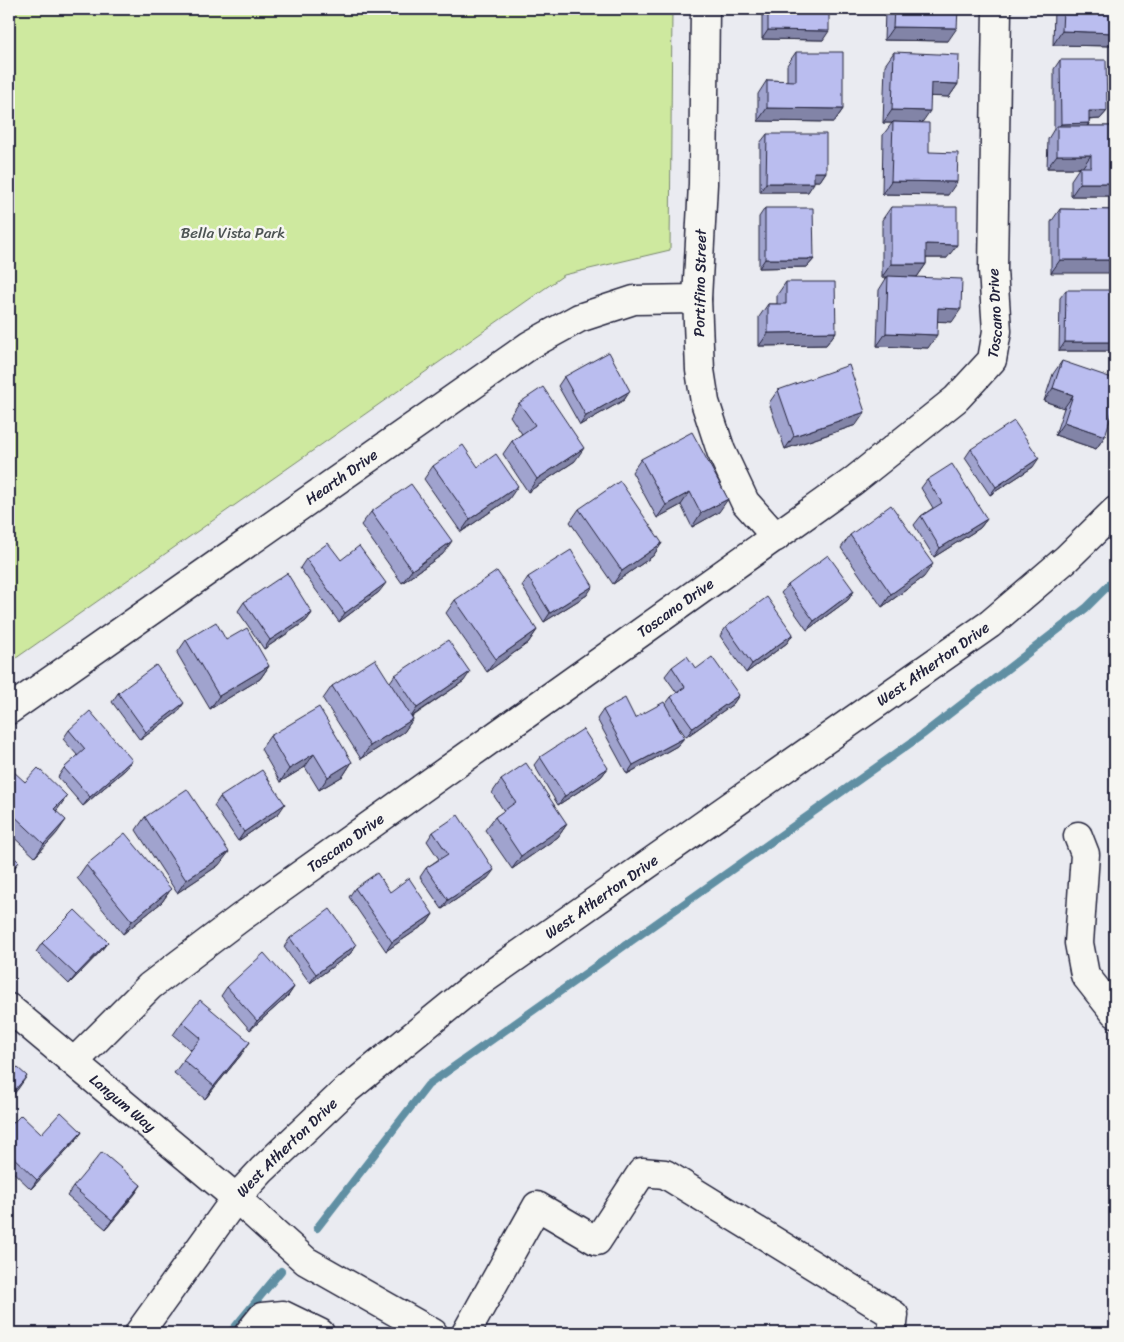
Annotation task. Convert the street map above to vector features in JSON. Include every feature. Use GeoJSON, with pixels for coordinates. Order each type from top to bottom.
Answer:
{"type":"FeatureCollection","features":[{"type":"Feature","properties":{"kind":"street","name":"Portifino Street"},"geometry":{"type":"LineString","coordinates":[[705,9],[703,184],[697,300],[700,370],[708,410],[722,451],[745,502],[776,537]]}},
{"type":"Feature","properties":{"kind":"street","name":"Toscano Drive"},"geometry":{"type":"LineString","coordinates":[[74,1062],[150,986],[240,918],[852,482],[956,399],[992,360],[997,331],[993,270],[997,9]]}},
{"type":"Feature","properties":{"kind":"street","name":"Hearth Drive"},"geometry":{"type":"LineString","coordinates":[[9,710],[530,345],[579,318],[634,300],[697,300]]}},
{"type":"Feature","properties":{"kind":"street","name":"West Atherton Drive"},"geometry":{"type":"LineString","coordinates":[[139,1333],[236,1198],[262,1170],[344,1092],[472,987],[990,624],[1066,559],[1115,512]]}},
{"type":"Feature","properties":{"kind":"street"},"geometry":{"type":"LineString","coordinates":[[1078,836],[1085,854],[1079,942],[1086,975],[1115,1013]]}},
{"type":"Feature","properties":{"kind":"street","name":"Langum Way"},"geometry":{"type":"LineString","coordinates":[[9,1008],[236,1198],[306,1260],[433,1333]]}},
{"type":"Feature","properties":{"kind":"street"},"geometry":{"type":"LineString","coordinates":[[466,1333],[537,1206],[597,1241],[642,1172],[665,1174],[894,1315],[892,1333]]}},
{"type":"Feature","properties":{"kind":"street"},"geometry":{"type":"LineString","coordinates":[[249,1333],[262,1317],[283,1315],[320,1333]]}},
{"type":"Feature","properties":{"kind":"green space","name":"Bella Vista Park"},"geometry":{"type":"Polygon","coordinates":[[[9,9],[672,9],[670,250],[564,275],[9,663],[9,9]]]}},
{"type":"Feature","properties":{"kind":"building"},"geometry":{"type":"Polygon","coordinates":[[[768,9],[829,9],[829,31],[768,30],[768,9]]]}},
{"type":"Feature","properties":{"kind":"building"},"geometry":{"type":"Polygon","coordinates":[[[894,9],[958,9],[957,28],[893,27],[894,9]]]}},
{"type":"Feature","properties":{"kind":"building"},"geometry":{"type":"Polygon","coordinates":[[[1063,9],[1115,9],[1115,33],[1062,31],[1063,9]]]}},
{"type":"Feature","properties":{"kind":"building"},"geometry":{"type":"Polygon","coordinates":[[[796,52],[843,52],[843,109],[767,108],[767,80],[796,81],[796,52]]]}},
{"type":"Feature","properties":{"kind":"building"},"geometry":{"type":"Polygon","coordinates":[[[894,52],[959,55],[958,84],[931,83],[930,111],[892,110],[894,52]]]}},
{"type":"Feature","properties":{"kind":"building"},"geometry":{"type":"Polygon","coordinates":[[[1060,60],[1106,60],[1107,111],[1089,111],[1089,123],[1061,124],[1060,60]]]}},
{"type":"Feature","properties":{"kind":"building"},"geometry":{"type":"Polygon","coordinates":[[[893,122],[929,123],[929,152],[958,153],[957,182],[891,181],[893,122]]]}},
{"type":"Feature","properties":{"kind":"building"},"geometry":{"type":"Polygon","coordinates":[[[1057,126],[1115,126],[1115,183],[1080,183],[1080,167],[1091,167],[1091,155],[1057,155],[1057,126]]]}},
{"type":"Feature","properties":{"kind":"building"},"geometry":{"type":"Polygon","coordinates":[[[767,134],[826,134],[826,172],[814,172],[814,183],[766,183],[767,134]]]}},
{"type":"Feature","properties":{"kind":"building"},"geometry":{"type":"Polygon","coordinates":[[[891,207],[957,207],[957,245],[926,244],[926,264],[891,264],[891,207]]]}},
{"type":"Feature","properties":{"kind":"building"},"geometry":{"type":"Polygon","coordinates":[[[765,208],[813,208],[814,259],[765,259],[765,208]]]}},
{"type":"Feature","properties":{"kind":"building"},"geometry":{"type":"Polygon","coordinates":[[[1060,209],[1115,210],[1115,260],[1060,260],[1060,209]]]}},
{"type":"Feature","properties":{"kind":"building"},"geometry":{"type":"Polygon","coordinates":[[[888,276],[962,279],[961,309],[938,308],[937,335],[886,333],[888,276]]]}},
{"type":"Feature","properties":{"kind":"building"},"geometry":{"type":"Polygon","coordinates":[[[786,282],[835,282],[836,332],[768,333],[768,304],[786,304],[786,282]]]}},
{"type":"Feature","properties":{"kind":"building"},"geometry":{"type":"Polygon","coordinates":[[[1066,290],[1115,290],[1115,342],[1065,342],[1066,290]]]}},
{"type":"Feature","properties":{"kind":"building"},"geometry":{"type":"Polygon","coordinates":[[[609,352],[630,391],[586,416],[564,377],[609,352]]]}},
{"type":"Feature","properties":{"kind":"building"},"geometry":{"type":"Polygon","coordinates":[[[1062,361],[1115,379],[1115,404],[1105,436],[1064,422],[1073,395],[1053,388],[1062,361]]]}},
{"type":"Feature","properties":{"kind":"building"},"geometry":{"type":"Polygon","coordinates":[[[849,365],[865,412],[794,436],[778,390],[849,365]]]}},
{"type":"Feature","properties":{"kind":"building"},"geometry":{"type":"Polygon","coordinates":[[[543,387],[584,448],[537,479],[512,441],[535,425],[519,403],[543,387]]]}},
{"type":"Feature","properties":{"kind":"building"},"geometry":{"type":"Polygon","coordinates":[[[1014,421],[1039,458],[996,487],[971,449],[1014,421]]]}},
{"type":"Feature","properties":{"kind":"building"},"geometry":{"type":"Polygon","coordinates":[[[692,432],[728,499],[701,513],[690,492],[666,505],[641,459],[692,432]]]}},
{"type":"Feature","properties":{"kind":"building"},"geometry":{"type":"Polygon","coordinates":[[[463,445],[478,467],[496,454],[518,486],[470,519],[433,466],[463,445]]]}},
{"type":"Feature","properties":{"kind":"building"},"geometry":{"type":"Polygon","coordinates":[[[952,464],[987,519],[940,548],[921,516],[942,503],[927,480],[952,464]]]}},
{"type":"Feature","properties":{"kind":"building"},"geometry":{"type":"Polygon","coordinates":[[[620,481],[662,543],[622,571],[579,509],[620,481]]]}},
{"type":"Feature","properties":{"kind":"building"},"geometry":{"type":"Polygon","coordinates":[[[411,484],[452,541],[412,570],[371,512],[411,484]]]}},
{"type":"Feature","properties":{"kind":"building"},"geometry":{"type":"Polygon","coordinates":[[[891,505],[933,564],[891,594],[850,535],[891,505]]]}},
{"type":"Feature","properties":{"kind":"building"},"geometry":{"type":"Polygon","coordinates":[[[328,543],[341,560],[359,546],[386,583],[345,613],[306,559],[328,543]]]}},
{"type":"Feature","properties":{"kind":"building"},"geometry":{"type":"Polygon","coordinates":[[[571,550],[593,586],[550,613],[528,577],[571,550]]]}},
{"type":"Feature","properties":{"kind":"building"},"geometry":{"type":"Polygon","coordinates":[[[828,555],[854,591],[814,621],[788,585],[828,555]]]}},
{"type":"Feature","properties":{"kind":"building"},"geometry":{"type":"Polygon","coordinates":[[[497,571],[537,630],[496,659],[455,600],[497,571]]]}},
{"type":"Feature","properties":{"kind":"building"},"geometry":{"type":"Polygon","coordinates":[[[287,573],[312,613],[270,640],[244,602],[287,573]]]}},
{"type":"Feature","properties":{"kind":"building"},"geometry":{"type":"Polygon","coordinates":[[[767,597],[793,634],[752,664],[726,627],[767,597]]]}},
{"type":"Feature","properties":{"kind":"building"},"geometry":{"type":"Polygon","coordinates":[[[216,622],[226,640],[247,628],[269,666],[219,696],[186,640],[216,622]]]}},
{"type":"Feature","properties":{"kind":"building"},"geometry":{"type":"Polygon","coordinates":[[[448,640],[470,672],[417,708],[395,675],[448,640]]]}},
{"type":"Feature","properties":{"kind":"building"},"geometry":{"type":"Polygon","coordinates":[[[687,656],[696,669],[712,657],[739,695],[693,728],[671,697],[685,687],[672,667],[687,656]]]}},
{"type":"Feature","properties":{"kind":"building"},"geometry":{"type":"Polygon","coordinates":[[[375,659],[413,719],[370,746],[332,686],[375,659]]]}},
{"type":"Feature","properties":{"kind":"building"},"geometry":{"type":"Polygon","coordinates":[[[156,665],[184,703],[146,732],[118,693],[156,665]]]}},
{"type":"Feature","properties":{"kind":"building"},"geometry":{"type":"Polygon","coordinates":[[[625,698],[635,718],[664,702],[684,738],[633,765],[603,710],[625,698]]]}},
{"type":"Feature","properties":{"kind":"building"},"geometry":{"type":"Polygon","coordinates":[[[319,707],[352,762],[328,777],[314,754],[289,769],[270,736],[319,707]]]}},
{"type":"Feature","properties":{"kind":"building"},"geometry":{"type":"Polygon","coordinates":[[[90,711],[132,760],[90,797],[64,768],[85,749],[69,730],[90,711]]]}},
{"type":"Feature","properties":{"kind":"building"},"geometry":{"type":"Polygon","coordinates":[[[583,729],[608,768],[565,796],[540,757],[583,729]]]}},
{"type":"Feature","properties":{"kind":"building"},"geometry":{"type":"Polygon","coordinates":[[[526,763],[567,824],[521,856],[495,817],[516,802],[501,780],[526,763]]]}},
{"type":"Feature","properties":{"kind":"building"},"geometry":{"type":"Polygon","coordinates":[[[38,768],[67,796],[54,809],[66,820],[44,844],[9,811],[9,776],[13,771],[25,782],[38,768]]]}},
{"type":"Feature","properties":{"kind":"building"},"geometry":{"type":"Polygon","coordinates":[[[262,770],[285,804],[244,832],[220,797],[262,770]]]}},
{"type":"Feature","properties":{"kind":"building"},"geometry":{"type":"Polygon","coordinates":[[[187,789],[229,852],[186,880],[145,817],[187,789]]]}},
{"type":"Feature","properties":{"kind":"building"},"geometry":{"type":"Polygon","coordinates":[[[458,815],[494,870],[448,900],[426,868],[448,854],[433,832],[458,815]]]}},
{"type":"Feature","properties":{"kind":"building"},"geometry":{"type":"Polygon","coordinates":[[[125,833],[171,889],[132,921],[86,865],[125,833]]]}},
{"type":"Feature","properties":{"kind":"building"},"geometry":{"type":"Polygon","coordinates":[[[9,852],[19,862],[9,872],[9,852]]]}},
{"type":"Feature","properties":{"kind":"building"},"geometry":{"type":"Polygon","coordinates":[[[377,873],[390,892],[409,878],[433,914],[392,942],[355,888],[377,873]]]}},
{"type":"Feature","properties":{"kind":"building"},"geometry":{"type":"Polygon","coordinates":[[[330,909],[356,945],[316,974],[290,938],[330,909]]]}},
{"type":"Feature","properties":{"kind":"building"},"geometry":{"type":"Polygon","coordinates":[[[75,910],[108,942],[76,975],[42,943],[75,910]]]}},
{"type":"Feature","properties":{"kind":"building"},"geometry":{"type":"Polygon","coordinates":[[[264,953],[294,987],[257,1021],[227,987],[264,953]]]}},
{"type":"Feature","properties":{"kind":"building"},"geometry":{"type":"Polygon","coordinates":[[[200,1000],[250,1042],[214,1086],[183,1060],[201,1038],[182,1022],[200,1000]]]}},
{"type":"Feature","properties":{"kind":"building"},"geometry":{"type":"Polygon","coordinates":[[[9,1060],[27,1076],[9,1097],[9,1060]]]}},
{"type":"Feature","properties":{"kind":"building"},"geometry":{"type":"Polygon","coordinates":[[[61,1112],[82,1132],[37,1180],[9,1153],[9,1127],[21,1115],[41,1134],[61,1112]]]}},
{"type":"Feature","properties":{"kind":"building"},"geometry":{"type":"Polygon","coordinates":[[[102,1152],[141,1185],[112,1220],[73,1187],[102,1152]]]}},
{"type":"Feature","properties":{"kind":"waterway"},"geometry":{"type":"LineString","coordinates":[[317,1228],[428,1085],[922,735],[1086,608],[1115,579]]}},
{"type":"Feature","properties":{"kind":"waterway"},"geometry":{"type":"LineString","coordinates":[[230,1333],[281,1271]]}}]}
